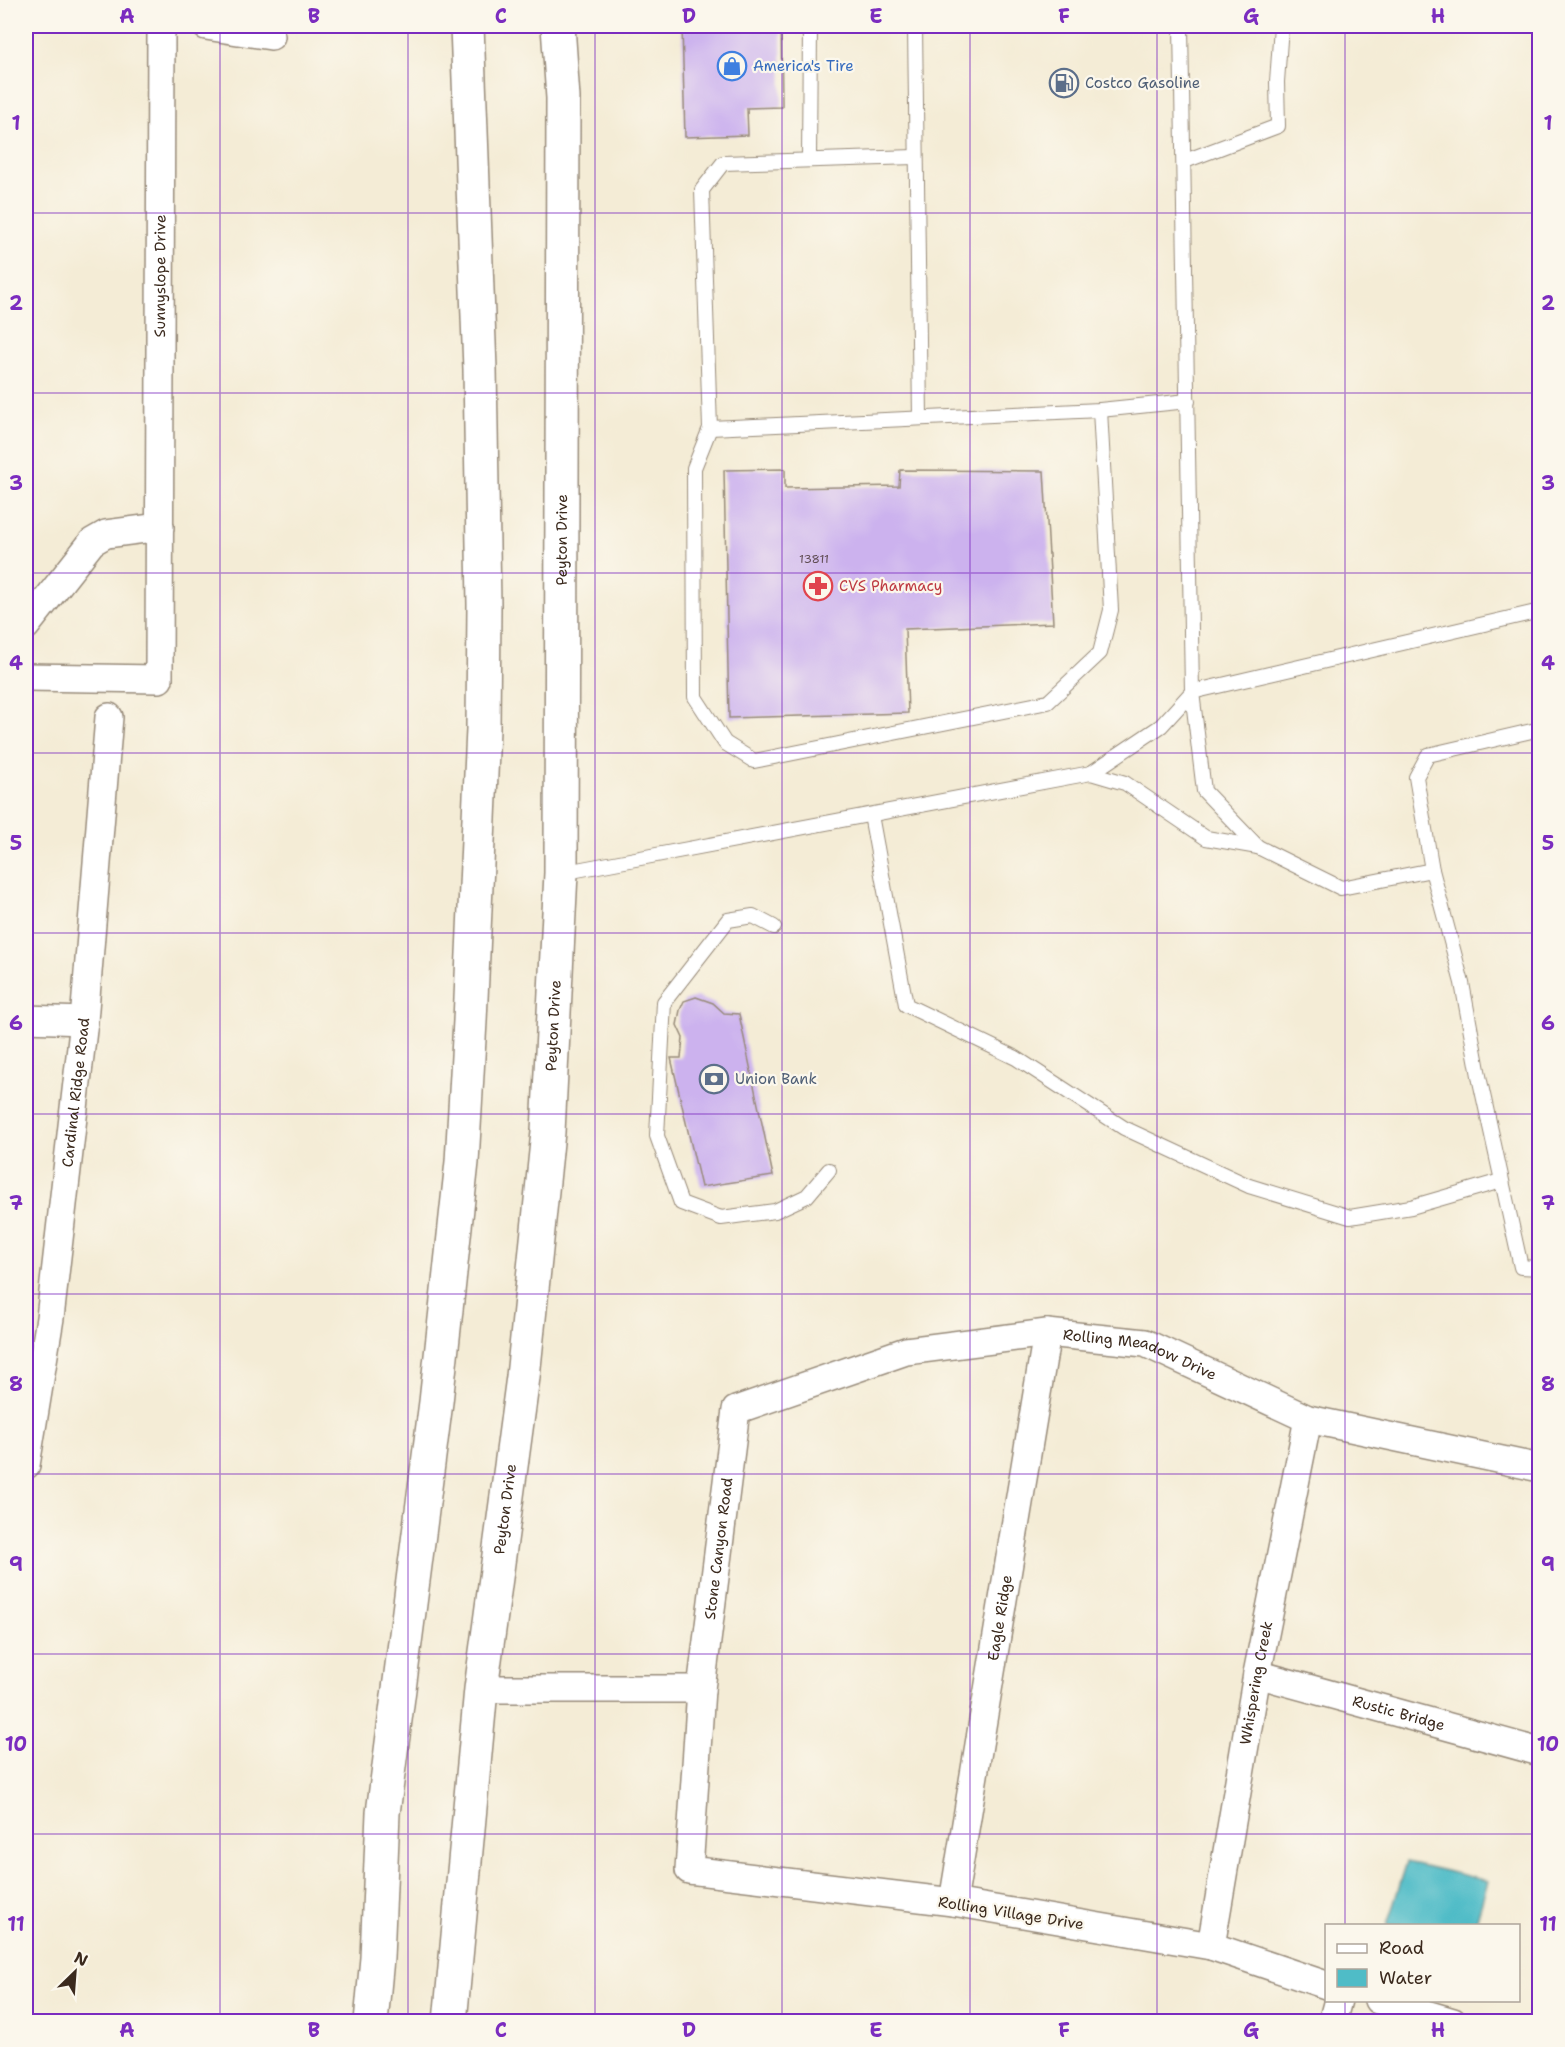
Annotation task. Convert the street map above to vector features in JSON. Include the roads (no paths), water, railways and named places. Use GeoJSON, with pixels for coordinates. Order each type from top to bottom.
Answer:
{"type":"FeatureCollection","features":[{"type":"Feature","properties":{"kind":"main road"},"geometry":{"type":"LineString","coordinates":[[371,2022],[377,1958],[383,1813],[436,1402],[462,1162],[470,1009],[483,729],[484,605],[480,369],[467,26]]}},
{"type":"Feature","properties":{"kind":"main road","name":"Peyton Drive"},"geometry":{"type":"LineString","coordinates":[[450,2022],[481,1689],[523,1377],[548,1132],[561,873],[563,98],[558,26]]}},
{"type":"Feature","properties":{"kind":"street","name":"Sunnyslope Drive"},"geometry":{"type":"LineString","coordinates":[[26,677],[159,679],[161,26]]}},
{"type":"Feature","properties":{"kind":"street"},"geometry":{"type":"LineString","coordinates":[[206,26],[271,36]]}},
{"type":"Feature","properties":{"kind":"street"},"geometry":{"type":"LineString","coordinates":[[26,626],[92,542],[106,534],[160,527]]}},
{"type":"Feature","properties":{"kind":"street","name":"Cardinal Ridge Road"},"geometry":{"type":"LineString","coordinates":[[26,1465],[50,1318],[84,1021],[109,717]]}},
{"type":"Feature","properties":{"kind":"street"},"geometry":{"type":"LineString","coordinates":[[26,1019],[84,1021]]}},
{"type":"Feature","properties":{"kind":"street","name":"Rolling Meadow Drive"},"geometry":{"type":"LineString","coordinates":[[736,1410],[906,1351],[1047,1333],[1145,1343],[1308,1419],[1539,1468]]}},
{"type":"Feature","properties":{"kind":"street","name":"Eagle Ridge"},"geometry":{"type":"LineString","coordinates":[[953,1902],[1047,1333]]}},
{"type":"Feature","properties":{"kind":"street","name":"Stone Canyon Road"},"geometry":{"type":"LineString","coordinates":[[689,1870],[701,1689],[736,1410]]}},
{"type":"Feature","properties":{"kind":"street","name":"Whispering Creek"},"geometry":{"type":"LineString","coordinates":[[1211,1946],[1257,1674],[1308,1419]]}},
{"type":"Feature","properties":{"kind":"street","name":"Rustic Bridge"},"geometry":{"type":"LineString","coordinates":[[1257,1674],[1539,1752]]}},
{"type":"Feature","properties":{"kind":"street"},"geometry":{"type":"LineString","coordinates":[[481,1689],[701,1689]]}},
{"type":"Feature","properties":{"kind":"street","name":"Rolling Village Drive"},"geometry":{"type":"LineString","coordinates":[[689,1870],[953,1902],[1211,1946],[1325,1985]]}},
{"type":"Feature","properties":{"kind":"street"},"geometry":{"type":"LineString","coordinates":[[1332,2022],[1338,2002]]}},
{"type":"Feature","properties":{"kind":"street"},"geometry":{"type":"LineString","coordinates":[[1382,2002],[1453,2022]]}},
{"type":"Feature","properties":{"kind":"lane"},"geometry":{"type":"LineString","coordinates":[[809,160],[810,26]]}},
{"type":"Feature","properties":{"kind":"lane"},"geometry":{"type":"LineString","coordinates":[[915,26],[920,418]]}},
{"type":"Feature","properties":{"kind":"lane"},"geometry":{"type":"LineString","coordinates":[[1181,26],[1192,692],[1204,791],[1258,847]]}},
{"type":"Feature","properties":{"kind":"lane"},"geometry":{"type":"LineString","coordinates":[[1185,160],[1278,126],[1281,26]]}},
{"type":"Feature","properties":{"kind":"lane"},"geometry":{"type":"LineString","coordinates":[[915,158],[723,163],[702,190],[710,428],[694,468],[695,697],[725,743],[754,761],[1048,702],[1100,653],[1111,610],[1100,410]]}},
{"type":"Feature","properties":{"kind":"lane"},"geometry":{"type":"LineString","coordinates":[[710,428],[1100,410],[1188,401]]}},
{"type":"Feature","properties":{"kind":"lane"},"geometry":{"type":"LineString","coordinates":[[561,873],[1091,773],[1161,726],[1192,692],[1539,611]]}},
{"type":"Feature","properties":{"kind":"lane"},"geometry":{"type":"LineString","coordinates":[[1539,729],[1428,755],[1416,777],[1432,870],[1462,983],[1501,1181],[1521,1267],[1539,1268]]}},
{"type":"Feature","properties":{"kind":"lane"},"geometry":{"type":"LineString","coordinates":[[1091,773],[1125,783],[1206,837],[1258,847],[1341,888],[1432,870]]}},
{"type":"Feature","properties":{"kind":"lane"},"geometry":{"type":"LineString","coordinates":[[871,814],[906,1005],[1016,1058],[1124,1128],[1249,1186],[1350,1218],[1411,1207],[1501,1181]]}},
{"type":"Feature","properties":{"kind":"lane"},"geometry":{"type":"LineString","coordinates":[[774,927],[753,916],[728,920],[664,1002],[657,1136],[681,1203],[721,1218],[775,1211],[807,1196],[829,1170]]}},
{"type":"Feature","properties":{"kind":"water"},"geometry":{"type":"Polygon","coordinates":[[[1407,1862],[1488,1881],[1475,1924],[1387,1924],[1407,1862]]]}},
{"type":"Feature","properties":{"kind":"place","name":"America's Tire"},"geometry":{"type":"Point","coordinates":[732,66]}},
{"type":"Feature","properties":{"kind":"place","name":"Costco Gasoline"},"geometry":{"type":"Point","coordinates":[1064,83]}},
{"type":"Feature","properties":{"kind":"place","name":"CVS Pharmacy"},"geometry":{"type":"Point","coordinates":[818,586]}},
{"type":"Feature","properties":{"kind":"place","name":"Union Bank"},"geometry":{"type":"Point","coordinates":[714,1079]}}]}
